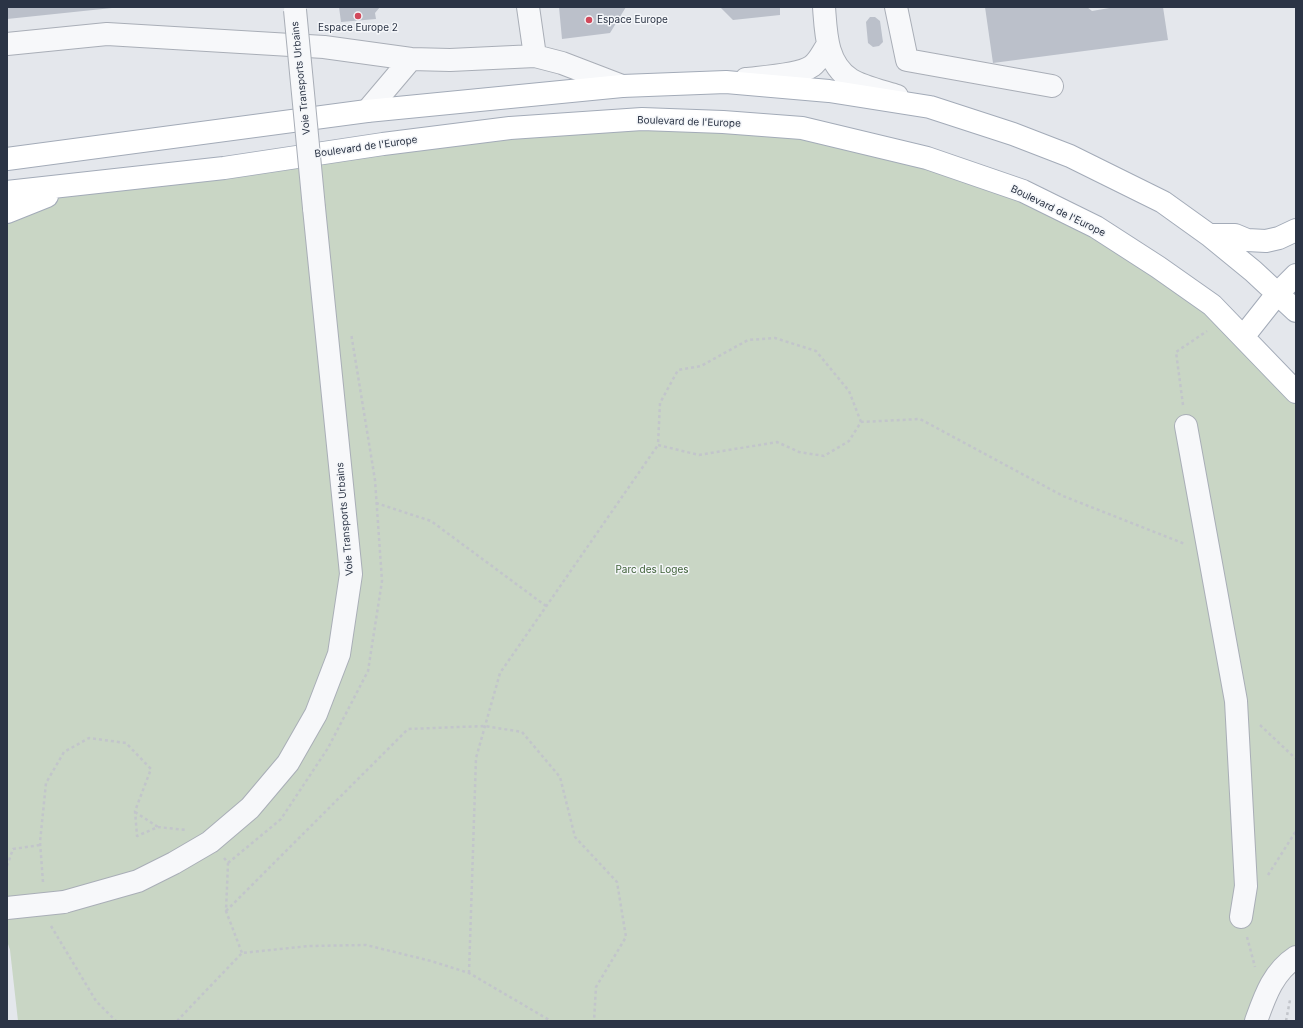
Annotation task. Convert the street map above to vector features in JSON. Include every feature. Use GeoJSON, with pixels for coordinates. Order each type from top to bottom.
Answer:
{"type":"FeatureCollection","features":[{"type":"Feature","properties":{"kind":"main road"},"geometry":{"type":"LineString","coordinates":[[7,159],[368,111],[622,86],[726,82],[829,91],[930,108],[1013,134],[1070,156],[1163,202],[1209,235],[1253,271],[1296,311]]}},
{"type":"Feature","properties":{"kind":"main road","name":"Boulevard de l'Europe"},"geometry":{"type":"LineString","coordinates":[[7,192],[224,168],[383,144],[510,128],[642,119],[723,122],[802,128],[927,158],[1022,191],[1096,227],[1158,267],[1212,305],[1296,392]]}},
{"type":"Feature","properties":{"kind":"main road"},"geometry":{"type":"LineString","coordinates":[[7,212],[78,185]]}},
{"type":"Feature","properties":{"kind":"main road"},"geometry":{"type":"LineString","coordinates":[[1209,235],[1235,235],[1247,240],[1266,241],[1279,238],[1296,230]]}},
{"type":"Feature","properties":{"kind":"main road"},"geometry":{"type":"LineString","coordinates":[[1243,337],[1277,294],[1296,275]]}},
{"type":"Feature","properties":{"kind":"street"},"geometry":{"type":"LineString","coordinates":[[528,7],[535,56]]}},
{"type":"Feature","properties":{"kind":"street"},"geometry":{"type":"LineString","coordinates":[[824,7],[826,46],[836,66],[851,80],[930,108]]}},
{"type":"Feature","properties":{"kind":"street"},"geometry":{"type":"LineString","coordinates":[[896,7],[907,60],[1052,86]]}},
{"type":"Feature","properties":{"kind":"street","name":"Voie Transports Urbains"},"geometry":{"type":"LineString","coordinates":[[7,908],[64,902],[138,881],[174,863],[210,842],[250,808],[288,763],[316,714],[339,654],[351,574],[294,8]]}},
{"type":"Feature","properties":{"kind":"street"},"geometry":{"type":"LineString","coordinates":[[7,44],[107,34],[324,47],[411,60],[450,60],[535,56],[562,63],[622,86]]}},
{"type":"Feature","properties":{"kind":"street"},"geometry":{"type":"LineString","coordinates":[[726,82],[792,73],[811,67],[820,57],[826,46]]}},
{"type":"Feature","properties":{"kind":"street"},"geometry":{"type":"LineString","coordinates":[[368,111],[411,60]]}},
{"type":"Feature","properties":{"kind":"street"},"geometry":{"type":"LineString","coordinates":[[1186,426],[1236,700],[1246,886],[1241,917]]}},
{"type":"Feature","properties":{"kind":"street"},"geometry":{"type":"LineString","coordinates":[[1256,1021],[1264,998],[1279,970],[1296,957]]}},
{"type":"Feature","properties":{"kind":"path"},"geometry":{"type":"LineString","coordinates":[[1186,426],[1176,352],[1210,329]]}},
{"type":"Feature","properties":{"kind":"path"},"geometry":{"type":"LineString","coordinates":[[469,973],[476,758],[500,673],[658,445],[660,403],[678,370],[701,366],[748,340],[775,338],[816,351],[849,391],[861,422]]}},
{"type":"Feature","properties":{"kind":"path"},"geometry":{"type":"LineString","coordinates":[[861,422],[920,419],[1063,496],[1209,554]]}},
{"type":"Feature","properties":{"kind":"path"},"geometry":{"type":"LineString","coordinates":[[658,445],[699,455],[778,442],[799,452],[824,456],[849,441],[861,422]]}},
{"type":"Feature","properties":{"kind":"path"},"geometry":{"type":"LineString","coordinates":[[376,503],[431,521],[546,606]]}},
{"type":"Feature","properties":{"kind":"path"},"geometry":{"type":"LineString","coordinates":[[1236,700],[1296,759]]}},
{"type":"Feature","properties":{"kind":"path"},"geometry":{"type":"LineString","coordinates":[[226,911],[408,729],[485,726],[522,732],[560,777],[575,836],[617,882],[626,937],[596,987],[594,1021]]}},
{"type":"Feature","properties":{"kind":"path"},"geometry":{"type":"LineString","coordinates":[[44,889],[40,845],[46,783],[64,752],[89,738],[126,743],[151,769],[135,811],[137,836],[158,827],[188,830]]}},
{"type":"Feature","properties":{"kind":"path"},"geometry":{"type":"LineString","coordinates":[[135,811],[158,827]]}},
{"type":"Feature","properties":{"kind":"path"},"geometry":{"type":"LineString","coordinates":[[210,842],[228,862],[226,911],[242,953]]}},
{"type":"Feature","properties":{"kind":"path"},"geometry":{"type":"LineString","coordinates":[[7,866],[13,849],[40,845]]}},
{"type":"Feature","properties":{"kind":"path"},"geometry":{"type":"LineString","coordinates":[[1241,917],[1264,998]]}},
{"type":"Feature","properties":{"kind":"path"},"geometry":{"type":"LineString","coordinates":[[50,924],[96,1000],[116,1021]]}},
{"type":"Feature","properties":{"kind":"path"},"geometry":{"type":"LineString","coordinates":[[177,1021],[242,953],[309,946],[366,945],[431,961],[469,973],[551,1021]]}},
{"type":"Feature","properties":{"kind":"path"},"geometry":{"type":"LineString","coordinates":[[1286,1021],[1291,997]]}},
{"type":"Feature","properties":{"kind":"green space","name":"Parc des Loges"},"geometry":{"type":"Polygon","coordinates":[[[723,122],[927,158],[1158,267],[1296,392],[1296,957],[1256,1021],[18,1021],[10,950],[7,941],[7,212],[78,185],[383,144],[723,122]]]}},
{"type":"Feature","properties":{"kind":"building"},"geometry":{"type":"Polygon","coordinates":[[[7,7],[112,7],[112,8],[7,19],[7,7]]]}},
{"type":"Feature","properties":{"kind":"building","name":"Espace Europe 2"},"geometry":{"type":"Polygon","coordinates":[[[339,7],[380,7],[375,13],[376,19],[341,22],[339,7]]]}},
{"type":"Feature","properties":{"kind":"building","name":"Espace Europe"},"geometry":{"type":"Polygon","coordinates":[[[559,7],[626,7],[610,33],[562,39],[559,7]]]}},
{"type":"Feature","properties":{"kind":"building"},"geometry":{"type":"Polygon","coordinates":[[[720,7],[780,7],[780,15],[733,20],[720,7]]]}},
{"type":"Feature","properties":{"kind":"building"},"geometry":{"type":"Polygon","coordinates":[[[985,7],[1087,7],[1092,11],[1115,7],[1163,7],[1168,40],[993,63],[985,7]]]}},
{"type":"Feature","properties":{"kind":"building"},"geometry":{"type":"Polygon","coordinates":[[[870,17],[875,17],[880,21],[883,42],[879,46],[873,47],[868,43],[866,22],[870,17]]]}},
{"type":"Feature","properties":{"kind":"place","name":"Espace Europe 2"},"geometry":{"type":"Point","coordinates":[358,16]}},
{"type":"Feature","properties":{"kind":"place","name":"Espace Europe"},"geometry":{"type":"Point","coordinates":[589,20]}}]}
